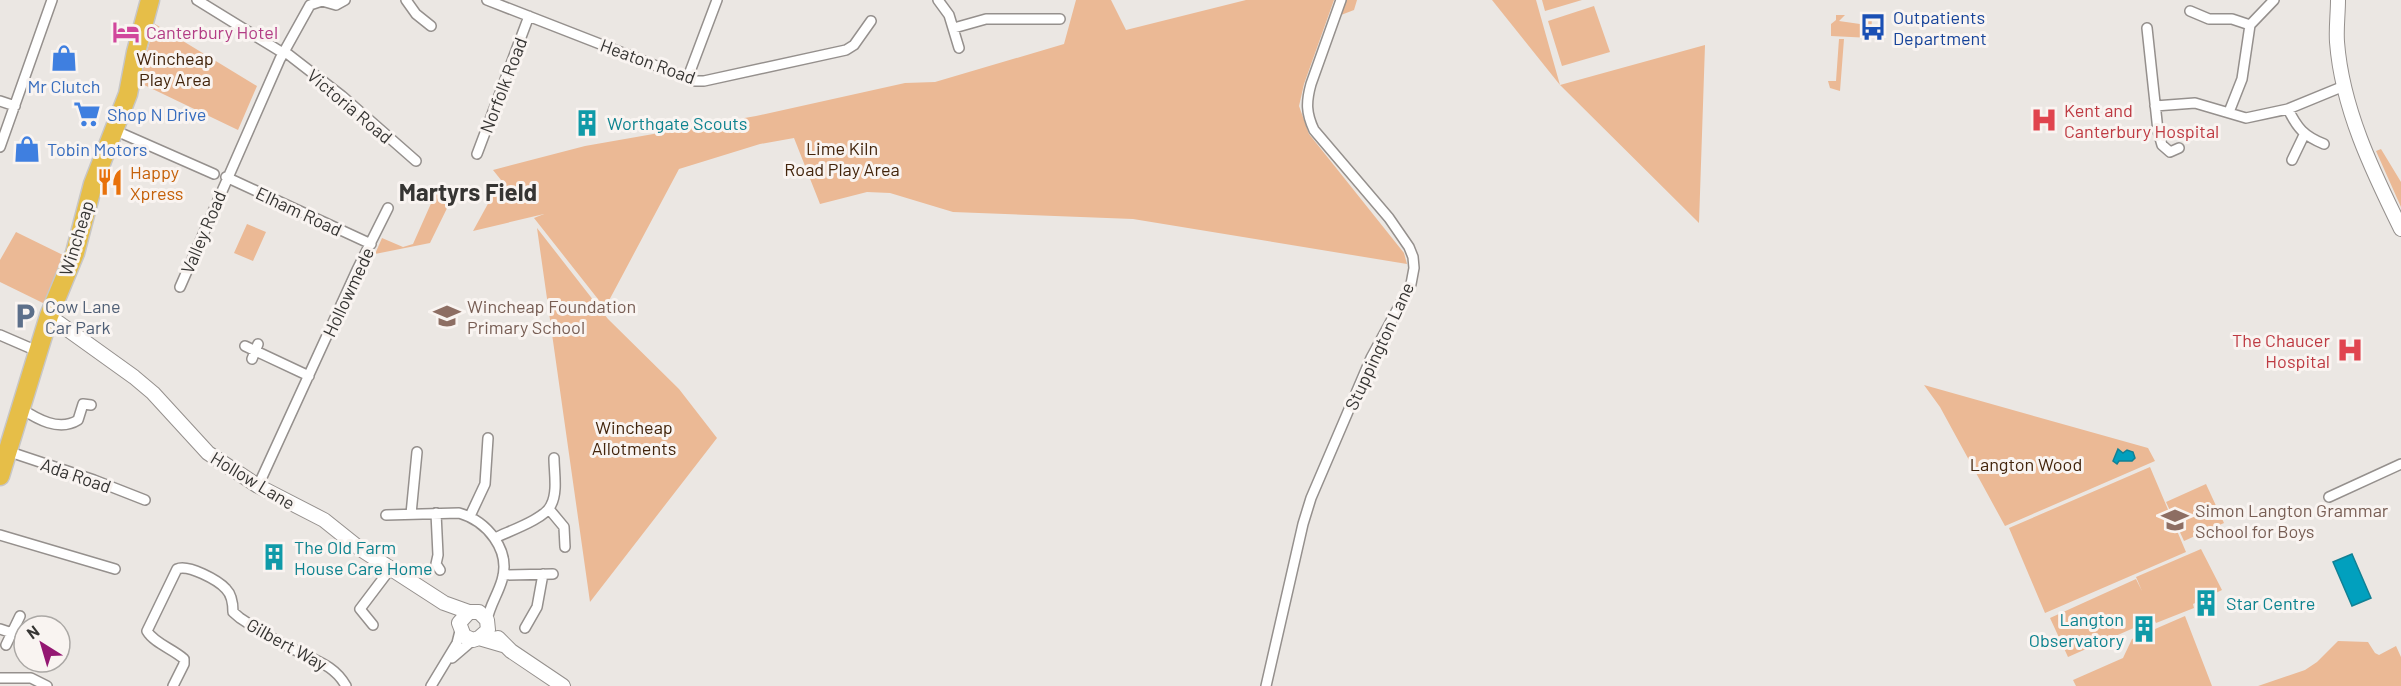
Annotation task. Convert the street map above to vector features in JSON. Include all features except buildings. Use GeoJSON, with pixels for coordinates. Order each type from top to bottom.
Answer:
{"type":"FeatureCollection","features":[{"type":"Feature","properties":{"kind":"highway","name":"Wincheap"},"geometry":{"type":"LineString","coordinates":[[0,476],[37,351],[75,253],[93,184],[128,94],[150,0]]}},
{"type":"Feature","properties":{"kind":"street"},"geometry":{"type":"LineString","coordinates":[[0,147],[52,0]]}},
{"type":"Feature","properties":{"kind":"street","name":"Victoria Road"},"geometry":{"type":"LineString","coordinates":[[197,0],[284,52],[342,96],[416,162]]}},
{"type":"Feature","properties":{"kind":"street","name":"Valley Road"},"geometry":{"type":"LineString","coordinates":[[180,287],[226,177],[284,52],[310,5],[322,1],[336,5],[345,0]]}},
{"type":"Feature","properties":{"kind":"street"},"geometry":{"type":"LineString","coordinates":[[406,0],[431,26]]}},
{"type":"Feature","properties":{"kind":"street","name":"Heaton Road"},"geometry":{"type":"LineString","coordinates":[[487,0],[688,78],[704,81],[846,50],[854,45],[871,21]]}},
{"type":"Feature","properties":{"kind":"street"},"geometry":{"type":"LineString","coordinates":[[688,78],[716,0]]}},
{"type":"Feature","properties":{"kind":"street"},"geometry":{"type":"LineString","coordinates":[[938,0],[949,15],[959,48]]}},
{"type":"Feature","properties":{"kind":"street"},"geometry":{"type":"LineString","coordinates":[[2229,112],[2242,79],[2250,25],[2274,0]]}},
{"type":"Feature","properties":{"kind":"street"},"geometry":{"type":"LineString","coordinates":[[2338,0],[2337,42],[2344,86],[2363,148],[2401,229]]}},
{"type":"Feature","properties":{"kind":"street","name":"Stuppington Lane"},"geometry":{"type":"LineString","coordinates":[[1266,686],[1311,498],[1382,334],[1410,284],[1414,268],[1409,247],[1389,218],[1314,130],[1308,117],[1307,98],[1341,2]]}},
{"type":"Feature","properties":{"kind":"street"},"geometry":{"type":"LineString","coordinates":[[1031,7],[1032,18]]}},
{"type":"Feature","properties":{"kind":"street"},"geometry":{"type":"LineString","coordinates":[[2190,11],[2210,19],[2232,19],[2250,25]]}},
{"type":"Feature","properties":{"kind":"street","name":"Norfolk Road"},"geometry":{"type":"LineString","coordinates":[[477,154],[529,16]]}},
{"type":"Feature","properties":{"kind":"street"},"geometry":{"type":"LineString","coordinates":[[954,28],[986,19],[1060,19]]}},
{"type":"Feature","properties":{"kind":"street"},"geometry":{"type":"LineString","coordinates":[[2147,28],[2158,131],[2162,145],[2170,152],[2179,148]]}},
{"type":"Feature","properties":{"kind":"street"},"geometry":{"type":"LineString","coordinates":[[2155,105],[2195,103],[2246,118],[2288,109],[2344,86]]}},
{"type":"Feature","properties":{"kind":"street"},"geometry":{"type":"LineString","coordinates":[[0,101],[15,106]]}},
{"type":"Feature","properties":{"kind":"street"},"geometry":{"type":"LineString","coordinates":[[2288,109],[2296,126],[2304,135],[2324,144]]}},
{"type":"Feature","properties":{"kind":"street"},"geometry":{"type":"LineString","coordinates":[[114,130],[214,174]]}},
{"type":"Feature","properties":{"kind":"street"},"geometry":{"type":"LineString","coordinates":[[2292,160],[2304,135]]}},
{"type":"Feature","properties":{"kind":"street","name":"Elham Road"},"geometry":{"type":"LineString","coordinates":[[226,177],[372,244]]}},
{"type":"Feature","properties":{"kind":"street","name":"Hollowmede"},"geometry":{"type":"LineString","coordinates":[[258,486],[357,270],[388,208]]}},
{"type":"Feature","properties":{"kind":"street","name":"Hollow Lane"},"geometry":{"type":"LineString","coordinates":[[49,316],[153,393],[208,453],[258,486],[324,520],[359,548],[444,603],[480,613],[504,645],[563,686]]}},
{"type":"Feature","properties":{"kind":"street"},"geometry":{"type":"LineString","coordinates":[[0,335],[37,351]]}},
{"type":"Feature","properties":{"kind":"street"},"geometry":{"type":"LineString","coordinates":[[252,350],[309,376]]}},
{"type":"Feature","properties":{"kind":"street"},"geometry":{"type":"LineString","coordinates":[[20,408],[40,420],[70,424],[78,420],[82,404],[91,405]]}},
{"type":"Feature","properties":{"kind":"street"},"geometry":{"type":"LineString","coordinates":[[470,516],[486,477],[489,438]]}},
{"type":"Feature","properties":{"kind":"street","name":"Ada Road"},"geometry":{"type":"LineString","coordinates":[[7,451],[145,500]]}},
{"type":"Feature","properties":{"kind":"street"},"geometry":{"type":"LineString","coordinates":[[411,514],[417,452]]}},
{"type":"Feature","properties":{"kind":"street"},"geometry":{"type":"LineString","coordinates":[[495,538],[542,515],[549,509],[554,492],[554,458]]}},
{"type":"Feature","properties":{"kind":"street"},"geometry":{"type":"LineString","coordinates":[[2329,497],[2401,464]]}},
{"type":"Feature","properties":{"kind":"street"},"geometry":{"type":"LineString","coordinates":[[549,509],[564,527],[565,547]]}},
{"type":"Feature","properties":{"kind":"street"},"geometry":{"type":"LineString","coordinates":[[436,513],[438,555],[436,564],[440,570]]}},
{"type":"Feature","properties":{"kind":"street"},"geometry":{"type":"LineString","coordinates":[[386,515],[459,513],[470,516],[487,528],[495,538],[503,564],[503,575],[488,621],[487,633],[476,639],[444,666]]}},
{"type":"Feature","properties":{"kind":"street"},"geometry":{"type":"LineString","coordinates":[[0,535],[115,569]]}},
{"type":"Feature","properties":{"kind":"street","name":"Gilbert Way"},"geometry":{"type":"LineString","coordinates":[[173,686],[184,664],[184,658],[174,649],[153,638],[147,631],[177,570],[182,567],[190,567],[225,587],[233,603],[233,612],[240,618],[297,651],[323,662],[341,677],[346,686]]}},
{"type":"Feature","properties":{"kind":"street"},"geometry":{"type":"LineString","coordinates":[[373,625],[360,609],[391,568]]}},
{"type":"Feature","properties":{"kind":"street"},"geometry":{"type":"LineString","coordinates":[[503,575],[548,574],[537,607],[525,628]]}},
{"type":"Feature","properties":{"kind":"street"},"geometry":{"type":"LineString","coordinates":[[431,686],[444,666],[462,617],[483,606],[499,587]]}},
{"type":"Feature","properties":{"kind":"street","name":"Hollow Lane"},"geometry":{"type":"LineString","coordinates":[[444,603],[464,636],[504,645]]}},
{"type":"Feature","properties":{"kind":"street"},"geometry":{"type":"LineString","coordinates":[[0,629],[12,633],[6,645]]}},
{"type":"Feature","properties":{"kind":"street"},"geometry":{"type":"LineString","coordinates":[[0,678],[31,678],[47,686]]}},
{"type":"Feature","properties":{"kind":"green space","name":"Lime Kiln Road Play Area"},"geometry":{"type":"Polygon","coordinates":[[[1076,0],[1111,0],[1126,30],[1246,0],[1334,0],[1304,84],[1299,106],[1309,134],[1404,253],[1407,264],[1133,219],[953,212],[890,193],[867,192],[820,204],[794,138],[760,144],[679,169],[605,308],[534,218],[544,214],[473,231],[501,180],[493,170],[585,146],[756,116],[905,83],[935,82],[1064,44],[1076,0]]]}},
{"type":"Feature","properties":{"kind":"green space"},"geometry":{"type":"Polygon","coordinates":[[[1345,0],[1357,0],[1354,10],[1341,15],[1345,0]]]}},
{"type":"Feature","properties":{"kind":"green space"},"geometry":{"type":"Polygon","coordinates":[[[1492,0],[1536,0],[1560,85],[1492,0]]]}},
{"type":"Feature","properties":{"kind":"green space"},"geometry":{"type":"Polygon","coordinates":[[[1542,0],[1582,0],[1545,11],[1542,0]]]}},
{"type":"Feature","properties":{"kind":"green space"},"geometry":{"type":"Polygon","coordinates":[[[1594,6],[1610,52],[1562,66],[1548,21],[1594,6]]]}},
{"type":"Feature","properties":{"kind":"green space"},"geometry":{"type":"Polygon","coordinates":[[[1836,15],[1845,15],[1839,21],[1860,24],[1868,17],[1872,17],[1871,38],[1831,36],[1831,24],[1836,20],[1836,15]]]}},
{"type":"Feature","properties":{"kind":"green space","name":"Wincheap Play Area"},"geometry":{"type":"Polygon","coordinates":[[[155,24],[257,86],[238,130],[138,82],[155,24]]]}},
{"type":"Feature","properties":{"kind":"green space"},"geometry":{"type":"Polygon","coordinates":[[[1839,39],[1844,39],[1840,91],[1830,88],[1828,81],[1836,81],[1839,39]]]}},
{"type":"Feature","properties":{"kind":"green space"},"geometry":{"type":"Polygon","coordinates":[[[1705,45],[1699,223],[1560,85],[1705,45]]]}},
{"type":"Feature","properties":{"kind":"green space"},"geometry":{"type":"Polygon","coordinates":[[[2381,149],[2401,182],[2401,207],[2376,151],[2381,149]]]}},
{"type":"Feature","properties":{"kind":"green space"},"geometry":{"type":"Polygon","coordinates":[[[437,190],[453,196],[430,243],[375,254],[382,238],[403,247],[413,244],[437,190]]]}},
{"type":"Feature","properties":{"kind":"green space"},"geometry":{"type":"Polygon","coordinates":[[[247,224],[266,232],[253,261],[234,253],[247,224]]]}},
{"type":"Feature","properties":{"kind":"green space","name":"Wincheap Allotments"},"geometry":{"type":"Polygon","coordinates":[[[537,228],[608,319],[679,389],[717,438],[590,602],[537,228]]]}},
{"type":"Feature","properties":{"kind":"green space"},"geometry":{"type":"Polygon","coordinates":[[[16,232],[65,256],[45,304],[0,282],[0,260],[16,232]]]}},
{"type":"Feature","properties":{"kind":"green space","name":"Langton Wood"},"geometry":{"type":"Polygon","coordinates":[[[1924,385],[2148,448],[2155,461],[2005,526],[1940,407],[1924,385]]]}},
{"type":"Feature","properties":{"kind":"green space"},"geometry":{"type":"Polygon","coordinates":[[[2150,467],[2186,552],[2045,613],[2009,528],[2150,467]]]}},
{"type":"Feature","properties":{"kind":"green space"},"geometry":{"type":"Polygon","coordinates":[[[2206,484],[2224,523],[2184,541],[2166,502],[2206,484]]]}},
{"type":"Feature","properties":{"kind":"green space"},"geometry":{"type":"Polygon","coordinates":[[[2201,549],[2222,590],[2193,604],[2194,608],[2156,623],[2154,619],[2068,657],[2050,618],[2136,579],[2142,591],[2136,577],[2201,549]]]}},
{"type":"Feature","properties":{"kind":"green space"},"geometry":{"type":"Polygon","coordinates":[[[2185,616],[2212,686],[2076,686],[2073,680],[2123,658],[2132,639],[2185,616]]]}},
{"type":"Feature","properties":{"kind":"green space"},"geometry":{"type":"Polygon","coordinates":[[[2338,641],[2368,642],[2379,655],[2396,646],[2401,657],[2401,686],[2258,686],[2305,670],[2317,662],[2338,641]]]}},
{"type":"Feature","properties":{"kind":"water"},"geometry":{"type":"Polygon","coordinates":[[[2118,449],[2123,453],[2127,450],[2133,452],[2135,458],[2132,461],[2119,461],[2117,464],[2113,461],[2118,449]]]}},
{"type":"Feature","properties":{"kind":"water"},"geometry":{"type":"Polygon","coordinates":[[[2352,554],[2371,598],[2352,606],[2333,562],[2352,554]]]}},
{"type":"Feature","properties":{"kind":"place","name":"Outpatients Department"},"geometry":{"type":"Point","coordinates":[1873,27]}},
{"type":"Feature","properties":{"kind":"place","name":"Canterbury Hotel"},"geometry":{"type":"Point","coordinates":[126,32]}},
{"type":"Feature","properties":{"kind":"place","name":"Mr Clutch"},"geometry":{"type":"Point","coordinates":[64,58]}},
{"type":"Feature","properties":{"kind":"place","name":"Shop N Drive"},"geometry":{"type":"Point","coordinates":[87,114]}},
{"type":"Feature","properties":{"kind":"place","name":"Kent and Canterbury Hospital"},"geometry":{"type":"Point","coordinates":[2044,120]}},
{"type":"Feature","properties":{"kind":"place","name":"Worthgate Scouts"},"geometry":{"type":"Point","coordinates":[587,123]}},
{"type":"Feature","properties":{"kind":"place","name":"Tobin Motors"},"geometry":{"type":"Point","coordinates":[27,149]}},
{"type":"Feature","properties":{"kind":"place","name":"Happy Xpress"},"geometry":{"type":"Point","coordinates":[110,182]}},
{"type":"Feature","properties":{"kind":"place","name":"Cow Lane Car Park"},"geometry":{"type":"Point","coordinates":[25,316]}},
{"type":"Feature","properties":{"kind":"place","name":"Wincheap Foundation Primary School"},"geometry":{"type":"Point","coordinates":[447,316]}},
{"type":"Feature","properties":{"kind":"place","name":"The Chaucer Hospital"},"geometry":{"type":"Point","coordinates":[2350,350]}},
{"type":"Feature","properties":{"kind":"place","name":"Simon Langton Grammar School for Boys"},"geometry":{"type":"Point","coordinates":[2175,520]}},
{"type":"Feature","properties":{"kind":"place","name":"The Old Farm House Care Home"},"geometry":{"type":"Point","coordinates":[274,557]}},
{"type":"Feature","properties":{"kind":"place","name":"Star Centre"},"geometry":{"type":"Point","coordinates":[2206,603]}},
{"type":"Feature","properties":{"kind":"place","name":"Langton Observatory"},"geometry":{"type":"Point","coordinates":[2144,629]}},
{"type":"Feature","properties":{"kind":"district","name":"Martyrs Field"},"geometry":{"type":"Point","coordinates":[468,191]}}]}
